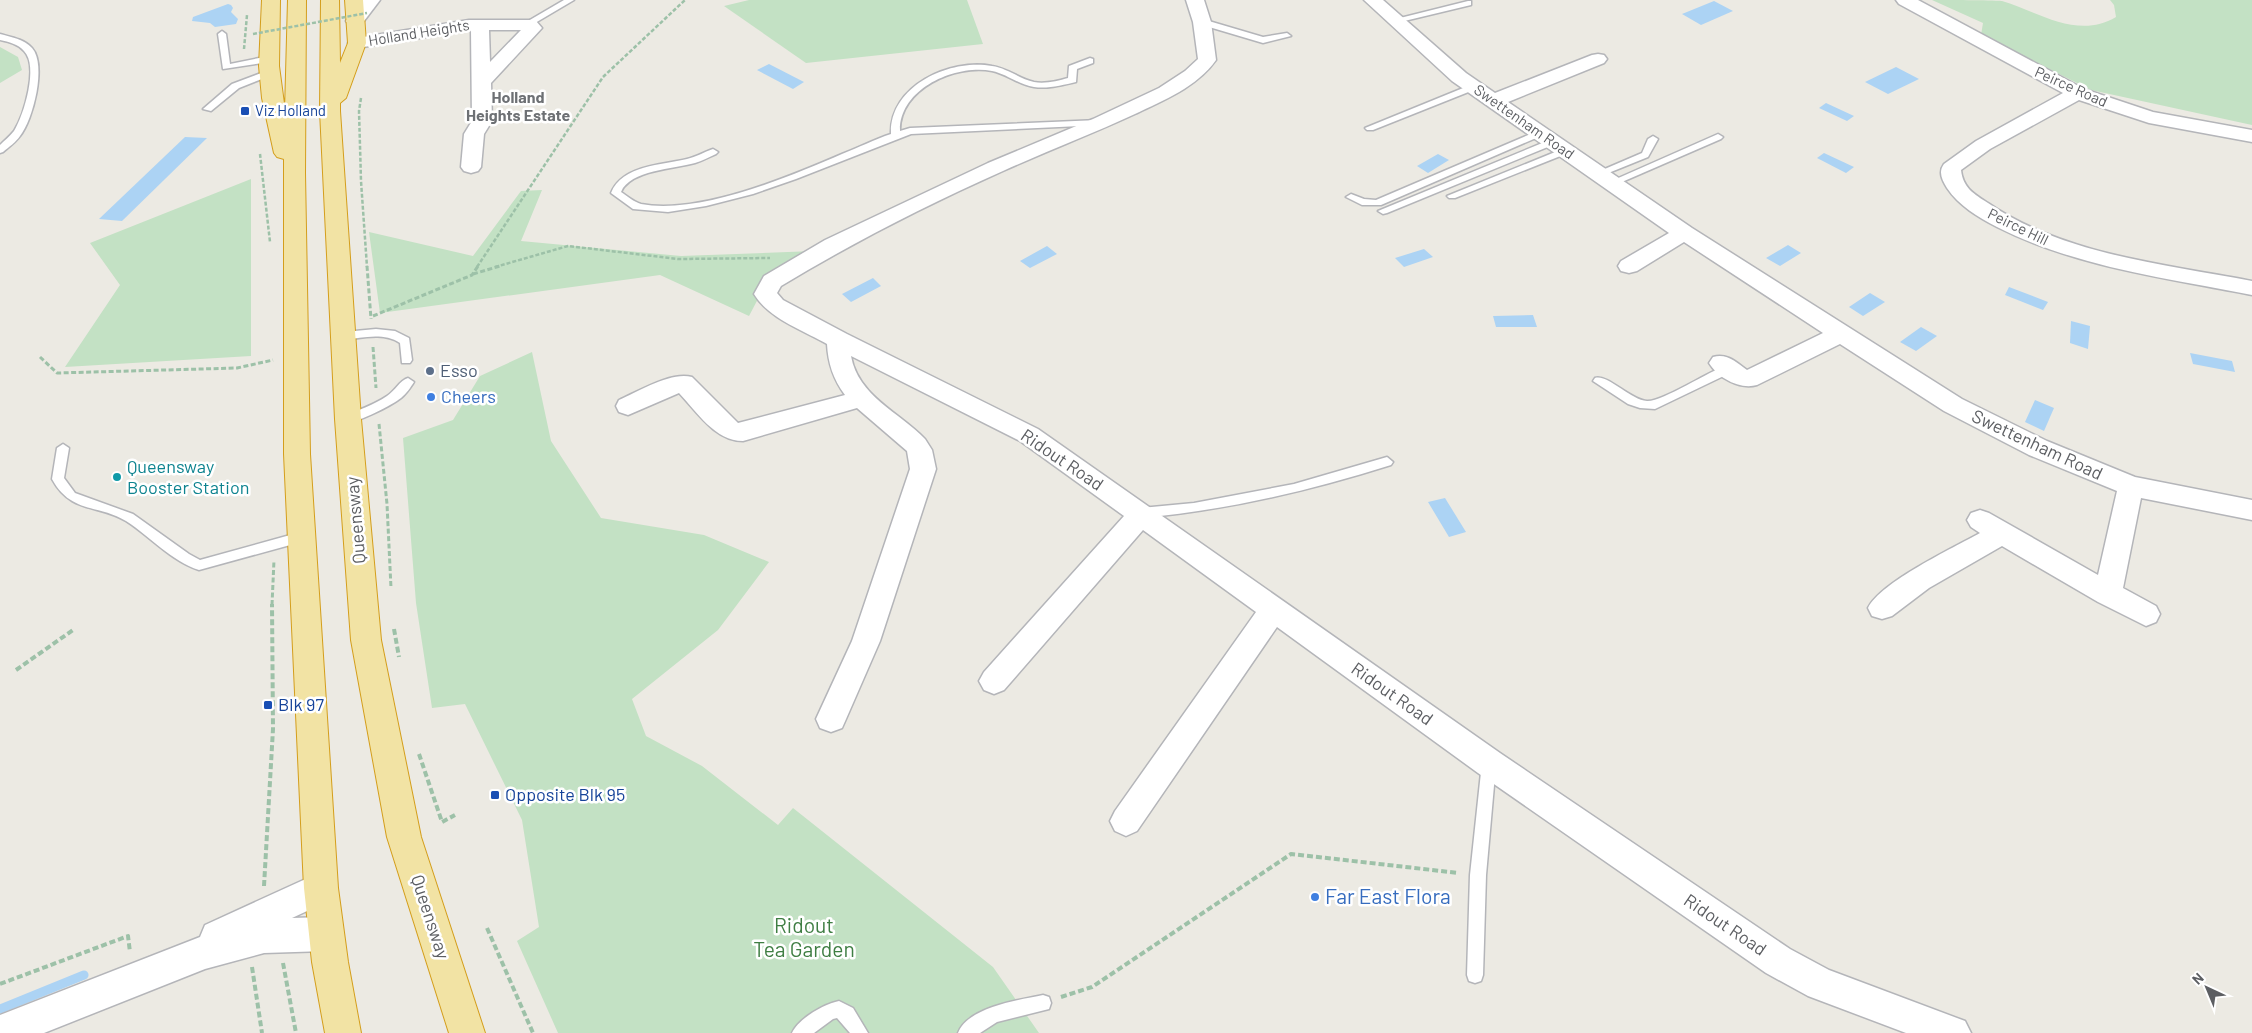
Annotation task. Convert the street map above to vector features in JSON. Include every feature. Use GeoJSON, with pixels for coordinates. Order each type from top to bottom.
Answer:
{"type":"FeatureCollection","features":[{"type":"Feature","properties":{"kind":"highway"},"geometry":{"type":"LineString","coordinates":[[271,0],[269,66],[272,98],[287,168],[294,173]]}},
{"type":"Feature","properties":{"kind":"highway"},"geometry":{"type":"LineString","coordinates":[[297,0],[294,173],[297,454],[320,888],[343,1033]]}},
{"type":"Feature","properties":{"kind":"highway"},"geometry":{"type":"LineString","coordinates":[[330,0],[330,111]]}},
{"type":"Feature","properties":{"kind":"highway","name":"Queensway"},"geometry":{"type":"LineString","coordinates":[[362,9],[357,43],[330,111],[348,419],[366,640],[404,837],[467,1033]]}},
{"type":"Feature","properties":{"kind":"street","name":"Ridout Road"},"geometry":{"type":"LineString","coordinates":[[1195,0],[1202,22],[1207,60],[1192,75],[1166,92],[1100,123],[995,166],[906,208],[772,281],[765,294],[774,305],[839,340],[1029,435],[1489,763],[1778,961],[1820,984],[1954,1033]]}},
{"type":"Feature","properties":{"kind":"street","name":"Swettenham Road"},"geometry":{"type":"LineString","coordinates":[[1373,0],[1459,77],[1474,88],[1684,233],[1953,404],[2000,430],[2079,466],[2131,486],[2252,510]]}},
{"type":"Feature","properties":{"kind":"street","name":"Peirce Road"},"geometry":{"type":"LineString","coordinates":[[1905,0],[2000,53],[2078,93],[2149,117],[2252,136]]}},
{"type":"Feature","properties":{"kind":"street","name":"Holland Heights"},"geometry":{"type":"LineString","coordinates":[[357,43],[480,25],[527,24]]}},
{"type":"Feature","properties":{"kind":"street"},"geometry":{"type":"LineString","coordinates":[[482,80],[533,28],[527,24]]}},
{"type":"Feature","properties":{"kind":"street","name":"Holland Heights"},"geometry":{"type":"LineString","coordinates":[[471,167],[474,134],[482,121],[480,25]]}},
{"type":"Feature","properties":{"kind":"street"},"geometry":{"type":"LineString","coordinates":[[1493,100],[1598,59]]}},
{"type":"Feature","properties":{"kind":"street","name":"Peirce Hill"},"geometry":{"type":"LineString","coordinates":[[2078,93],[1983,145],[1951,168],[1952,180],[1962,195],[1991,215],[2036,238],[2063,248],[2099,258],[2252,288]]}},
{"type":"Feature","properties":{"kind":"street"},"geometry":{"type":"LineString","coordinates":[[1629,266],[1684,233]]}},
{"type":"Feature","properties":{"kind":"street"},"geometry":{"type":"LineString","coordinates":[[1724,366],[1739,376],[1749,379],[1841,334]]}},
{"type":"Feature","properties":{"kind":"street"},"geometry":{"type":"LineString","coordinates":[[831,719],[866,641],[923,469],[919,448],[894,425],[860,399],[845,379],[837,357],[839,340]]}},
{"type":"Feature","properties":{"kind":"street"},"geometry":{"type":"LineString","coordinates":[[628,406],[684,383],[727,428],[734,432],[743,432],[860,399]]}},
{"type":"Feature","properties":{"kind":"street"},"geometry":{"type":"LineString","coordinates":[[2108,594],[2131,486]]}},
{"type":"Feature","properties":{"kind":"street"},"geometry":{"type":"LineString","coordinates":[[994,681],[1140,514]]}},
{"type":"Feature","properties":{"kind":"street"},"geometry":{"type":"LineString","coordinates":[[1980,520],[2146,614]]}},
{"type":"Feature","properties":{"kind":"street"},"geometry":{"type":"LineString","coordinates":[[1882,608],[1919,580],[2003,533]]}},
{"type":"Feature","properties":{"kind":"street"},"geometry":{"type":"LineString","coordinates":[[1126,820],[1274,610]]}},
{"type":"Feature","properties":{"kind":"street"},"geometry":{"type":"LineString","coordinates":[[0,1033],[133,969],[320,888]]}},
{"type":"Feature","properties":{"kind":"street"},"geometry":{"type":"LineString","coordinates":[[133,969],[264,936],[326,934]]}},
{"type":"Feature","properties":{"kind":"lane"},"geometry":{"type":"LineString","coordinates":[[527,24],[570,0]]}},
{"type":"Feature","properties":{"kind":"lane"},"geometry":{"type":"LineString","coordinates":[[1396,20],[1468,3]]}},
{"type":"Feature","properties":{"kind":"lane"},"geometry":{"type":"LineString","coordinates":[[1202,22],[1263,40],[1287,36]]}},
{"type":"Feature","properties":{"kind":"lane"},"geometry":{"type":"LineString","coordinates":[[222,34],[224,65],[230,67],[243,64],[269,66]]}},
{"type":"Feature","properties":{"kind":"lane"},"geometry":{"type":"LineString","coordinates":[[0,37],[23,44],[37,63],[32,94],[17,134],[0,150]]}},
{"type":"Feature","properties":{"kind":"lane"},"geometry":{"type":"LineString","coordinates":[[896,136],[895,122],[903,102],[911,93],[944,74],[971,67],[990,68],[1012,74],[1029,83],[1039,85],[1073,80],[1072,68],[1090,61]]}},
{"type":"Feature","properties":{"kind":"lane"},"geometry":{"type":"LineString","coordinates":[[208,109],[226,91],[269,66]]}},
{"type":"Feature","properties":{"kind":"lane"},"geometry":{"type":"LineString","coordinates":[[1370,128],[1474,88]]}},
{"type":"Feature","properties":{"kind":"lane"},"geometry":{"type":"LineString","coordinates":[[713,152],[694,161],[632,175],[623,180],[616,188],[616,193],[628,205],[661,209],[700,205],[760,190],[910,132],[992,126],[1100,123]]}},
{"type":"Feature","properties":{"kind":"lane"},"geometry":{"type":"LineString","coordinates":[[1605,178],[1718,137]]}},
{"type":"Feature","properties":{"kind":"lane"},"geometry":{"type":"LineString","coordinates":[[1605,178],[1645,155],[1653,139]]}},
{"type":"Feature","properties":{"kind":"lane"},"geometry":{"type":"LineString","coordinates":[[1452,196],[1552,142]]}},
{"type":"Feature","properties":{"kind":"lane"},"geometry":{"type":"LineString","coordinates":[[1351,197],[1362,202],[1377,203],[1552,142]]}},
{"type":"Feature","properties":{"kind":"lane"},"geometry":{"type":"LineString","coordinates":[[1383,211],[1552,142]]}},
{"type":"Feature","properties":{"kind":"lane"},"geometry":{"type":"LineString","coordinates":[[344,336],[386,332],[398,336],[405,341],[406,360]]}},
{"type":"Feature","properties":{"kind":"lane"},"geometry":{"type":"LineString","coordinates":[[1599,381],[1634,403],[1655,406],[1724,366]]}},
{"type":"Feature","properties":{"kind":"lane"},"geometry":{"type":"LineString","coordinates":[[348,419],[393,398],[405,389],[408,382]]}},
{"type":"Feature","properties":{"kind":"lane"},"geometry":{"type":"LineString","coordinates":[[63,448],[58,479],[71,496],[129,517],[184,558],[199,566],[302,537]]}},
{"type":"Feature","properties":{"kind":"lane"},"geometry":{"type":"LineString","coordinates":[[1140,514],[1194,508],[1252,498],[1294,489],[1388,462]]}},
{"type":"Feature","properties":{"kind":"lane"},"geometry":{"type":"LineString","coordinates":[[1474,975],[1478,875],[1489,763]]}},
{"type":"Feature","properties":{"kind":"lane"},"geometry":{"type":"LineString","coordinates":[[966,1033],[993,1014],[1043,1003]]}},
{"type":"Feature","properties":{"kind":"lane"},"geometry":{"type":"LineString","coordinates":[[800,1033],[829,1011],[839,1009],[846,1014],[860,1033]]}},
{"type":"Feature","properties":{"kind":"path"},"geometry":{"type":"LineString","coordinates":[[472,275],[604,77],[685,0]]}},
{"type":"Feature","properties":{"kind":"path"},"geometry":{"type":"LineString","coordinates":[[252,34],[362,9]]}},
{"type":"Feature","properties":{"kind":"path"},"geometry":{"type":"LineString","coordinates":[[243,64],[248,14]]}},
{"type":"Feature","properties":{"kind":"path"},"geometry":{"type":"LineString","coordinates":[[362,93],[359,111],[361,181],[387,504],[391,596]]}},
{"type":"Feature","properties":{"kind":"path"},"geometry":{"type":"LineString","coordinates":[[259,145],[271,251]]}},
{"type":"Feature","properties":{"kind":"path"},"geometry":{"type":"LineString","coordinates":[[371,317],[472,275],[568,246],[678,260],[813,257]]}},
{"type":"Feature","properties":{"kind":"path"},"geometry":{"type":"LineString","coordinates":[[40,357],[57,373],[237,368],[281,358]]}},
{"type":"Feature","properties":{"kind":"path"},"geometry":{"type":"LineString","coordinates":[[264,887],[273,729],[271,634],[275,545]]}},
{"type":"Feature","properties":{"kind":"path"},"geometry":{"type":"LineString","coordinates":[[393,624],[400,662]]}},
{"type":"Feature","properties":{"kind":"path"},"geometry":{"type":"LineString","coordinates":[[16,670],[73,630]]}},
{"type":"Feature","properties":{"kind":"path"},"geometry":{"type":"LineString","coordinates":[[416,747],[442,822],[455,815]]}},
{"type":"Feature","properties":{"kind":"path"},"geometry":{"type":"LineString","coordinates":[[1043,1003],[1092,987],[1291,854],[1478,875]]}},
{"type":"Feature","properties":{"kind":"path"},"geometry":{"type":"LineString","coordinates":[[487,928],[534,1033]]}},
{"type":"Feature","properties":{"kind":"path"},"geometry":{"type":"LineString","coordinates":[[0,984],[128,936],[133,969]]}},
{"type":"Feature","properties":{"kind":"path"},"geometry":{"type":"LineString","coordinates":[[281,956],[287,978],[296,1033]]}},
{"type":"Feature","properties":{"kind":"path"},"geometry":{"type":"LineString","coordinates":[[252,962],[262,1033]]}},
{"type":"Feature","properties":{"kind":"green space"},"geometry":{"type":"Polygon","coordinates":[[[749,0],[967,0],[983,44],[806,63],[724,6],[749,0]]]}},
{"type":"Feature","properties":{"kind":"green space"},"geometry":{"type":"Polygon","coordinates":[[[1932,0],[2002,1],[2059,22],[2087,26],[2102,23],[2116,17],[2114,5],[2110,0],[2252,0],[2252,125],[2091,90],[1981,35],[1983,23],[1932,0]]]}},
{"type":"Feature","properties":{"kind":"green space"},"geometry":{"type":"Polygon","coordinates":[[[0,47],[18,57],[22,70],[0,83],[0,47]]]}},
{"type":"Feature","properties":{"kind":"green space"},"geometry":{"type":"Polygon","coordinates":[[[251,179],[251,356],[65,367],[120,285],[90,243],[251,179]]]}},
{"type":"Feature","properties":{"kind":"green space"},"geometry":{"type":"Polygon","coordinates":[[[542,190],[521,241],[681,256],[814,251],[768,280],[749,316],[660,275],[380,313],[369,232],[473,256],[521,191],[542,190]]]}},
{"type":"Feature","properties":{"kind":"green space","name":"Ridout Tea Garden"},"geometry":{"type":"Polygon","coordinates":[[[532,352],[551,441],[601,518],[704,535],[769,562],[718,630],[632,699],[646,736],[702,766],[778,825],[793,808],[993,967],[1039,1033],[558,1033],[517,941],[539,927],[522,820],[465,704],[432,708],[416,603],[403,438],[453,420],[480,376],[532,352]]]}},
{"type":"Feature","properties":{"kind":"water"},"geometry":{"type":"Polygon","coordinates":[[[1714,1],[1733,11],[1701,25],[1682,14],[1714,1]]]}},
{"type":"Feature","properties":{"kind":"water"},"geometry":{"type":"Polygon","coordinates":[[[228,4],[233,8],[231,12],[238,19],[236,24],[215,27],[210,23],[192,21],[193,17],[228,4]]]}},
{"type":"Feature","properties":{"kind":"water"},"geometry":{"type":"Polygon","coordinates":[[[769,64],[804,82],[793,89],[757,70],[769,64]]]}},
{"type":"Feature","properties":{"kind":"water"},"geometry":{"type":"Polygon","coordinates":[[[1896,67],[1919,79],[1888,94],[1865,82],[1896,67]]]}},
{"type":"Feature","properties":{"kind":"water"},"geometry":{"type":"Polygon","coordinates":[[[1826,103],[1854,116],[1847,121],[1819,108],[1826,103]]]}},
{"type":"Feature","properties":{"kind":"water"},"geometry":{"type":"Polygon","coordinates":[[[185,137],[207,138],[122,221],[99,219],[185,137]]]}},
{"type":"Feature","properties":{"kind":"water"},"geometry":{"type":"Polygon","coordinates":[[[1824,153],[1854,167],[1846,173],[1817,158],[1824,153]]]}},
{"type":"Feature","properties":{"kind":"water"},"geometry":{"type":"Polygon","coordinates":[[[1438,154],[1449,160],[1428,173],[1417,166],[1438,154]]]}},
{"type":"Feature","properties":{"kind":"water"},"geometry":{"type":"Polygon","coordinates":[[[1788,245],[1801,253],[1780,266],[1766,258],[1788,245]]]}},
{"type":"Feature","properties":{"kind":"water"},"geometry":{"type":"Polygon","coordinates":[[[1047,246],[1057,254],[1030,268],[1020,261],[1047,246]]]}},
{"type":"Feature","properties":{"kind":"water"},"geometry":{"type":"Polygon","coordinates":[[[1424,249],[1433,257],[1404,267],[1395,258],[1424,249]]]}},
{"type":"Feature","properties":{"kind":"water"},"geometry":{"type":"Polygon","coordinates":[[[873,278],[881,286],[851,302],[842,294],[873,278]]]}},
{"type":"Feature","properties":{"kind":"water"},"geometry":{"type":"Polygon","coordinates":[[[2009,287],[2048,302],[2043,310],[2005,295],[2009,287]]]}},
{"type":"Feature","properties":{"kind":"water"},"geometry":{"type":"Polygon","coordinates":[[[1870,293],[1885,302],[1863,316],[1849,307],[1870,293]]]}},
{"type":"Feature","properties":{"kind":"water"},"geometry":{"type":"Polygon","coordinates":[[[1533,315],[1537,327],[1496,327],[1493,316],[1533,315]]]}},
{"type":"Feature","properties":{"kind":"water"},"geometry":{"type":"Polygon","coordinates":[[[2071,321],[2090,326],[2088,349],[2070,343],[2071,321]]]}},
{"type":"Feature","properties":{"kind":"water"},"geometry":{"type":"Polygon","coordinates":[[[1921,327],[1937,336],[1916,351],[1900,342],[1921,327]]]}},
{"type":"Feature","properties":{"kind":"water"},"geometry":{"type":"Polygon","coordinates":[[[2190,353],[2232,361],[2235,372],[2193,364],[2190,353]]]}},
{"type":"Feature","properties":{"kind":"water"},"geometry":{"type":"Polygon","coordinates":[[[2035,400],[2054,408],[2044,431],[2025,422],[2035,400]]]}},
{"type":"Feature","properties":{"kind":"water"},"geometry":{"type":"Polygon","coordinates":[[[1445,498],[1466,532],[1449,537],[1428,502],[1445,498]]]}},
{"type":"Feature","properties":{"kind":"waterway"},"geometry":{"type":"LineString","coordinates":[[0,1009],[84,975]]}},
{"type":"Feature","properties":{"kind":"place","name":"Viz Holland"},"geometry":{"type":"Point","coordinates":[245,111]}},
{"type":"Feature","properties":{"kind":"place","name":"Esso"},"geometry":{"type":"Point","coordinates":[430,371]}},
{"type":"Feature","properties":{"kind":"place","name":"Cheers"},"geometry":{"type":"Point","coordinates":[431,397]}},
{"type":"Feature","properties":{"kind":"place","name":"Queensway Booster Station"},"geometry":{"type":"Point","coordinates":[117,477]}},
{"type":"Feature","properties":{"kind":"place","name":"Blk 97"},"geometry":{"type":"Point","coordinates":[268,705]}},
{"type":"Feature","properties":{"kind":"place","name":"Opposite Blk 95"},"geometry":{"type":"Point","coordinates":[495,795]}},
{"type":"Feature","properties":{"kind":"place","name":"Far East Flora"},"geometry":{"type":"Point","coordinates":[1315,897]}},
{"type":"Feature","properties":{"kind":"district","name":"Holland Heights Estate"},"geometry":{"type":"Point","coordinates":[518,106]}}]}
